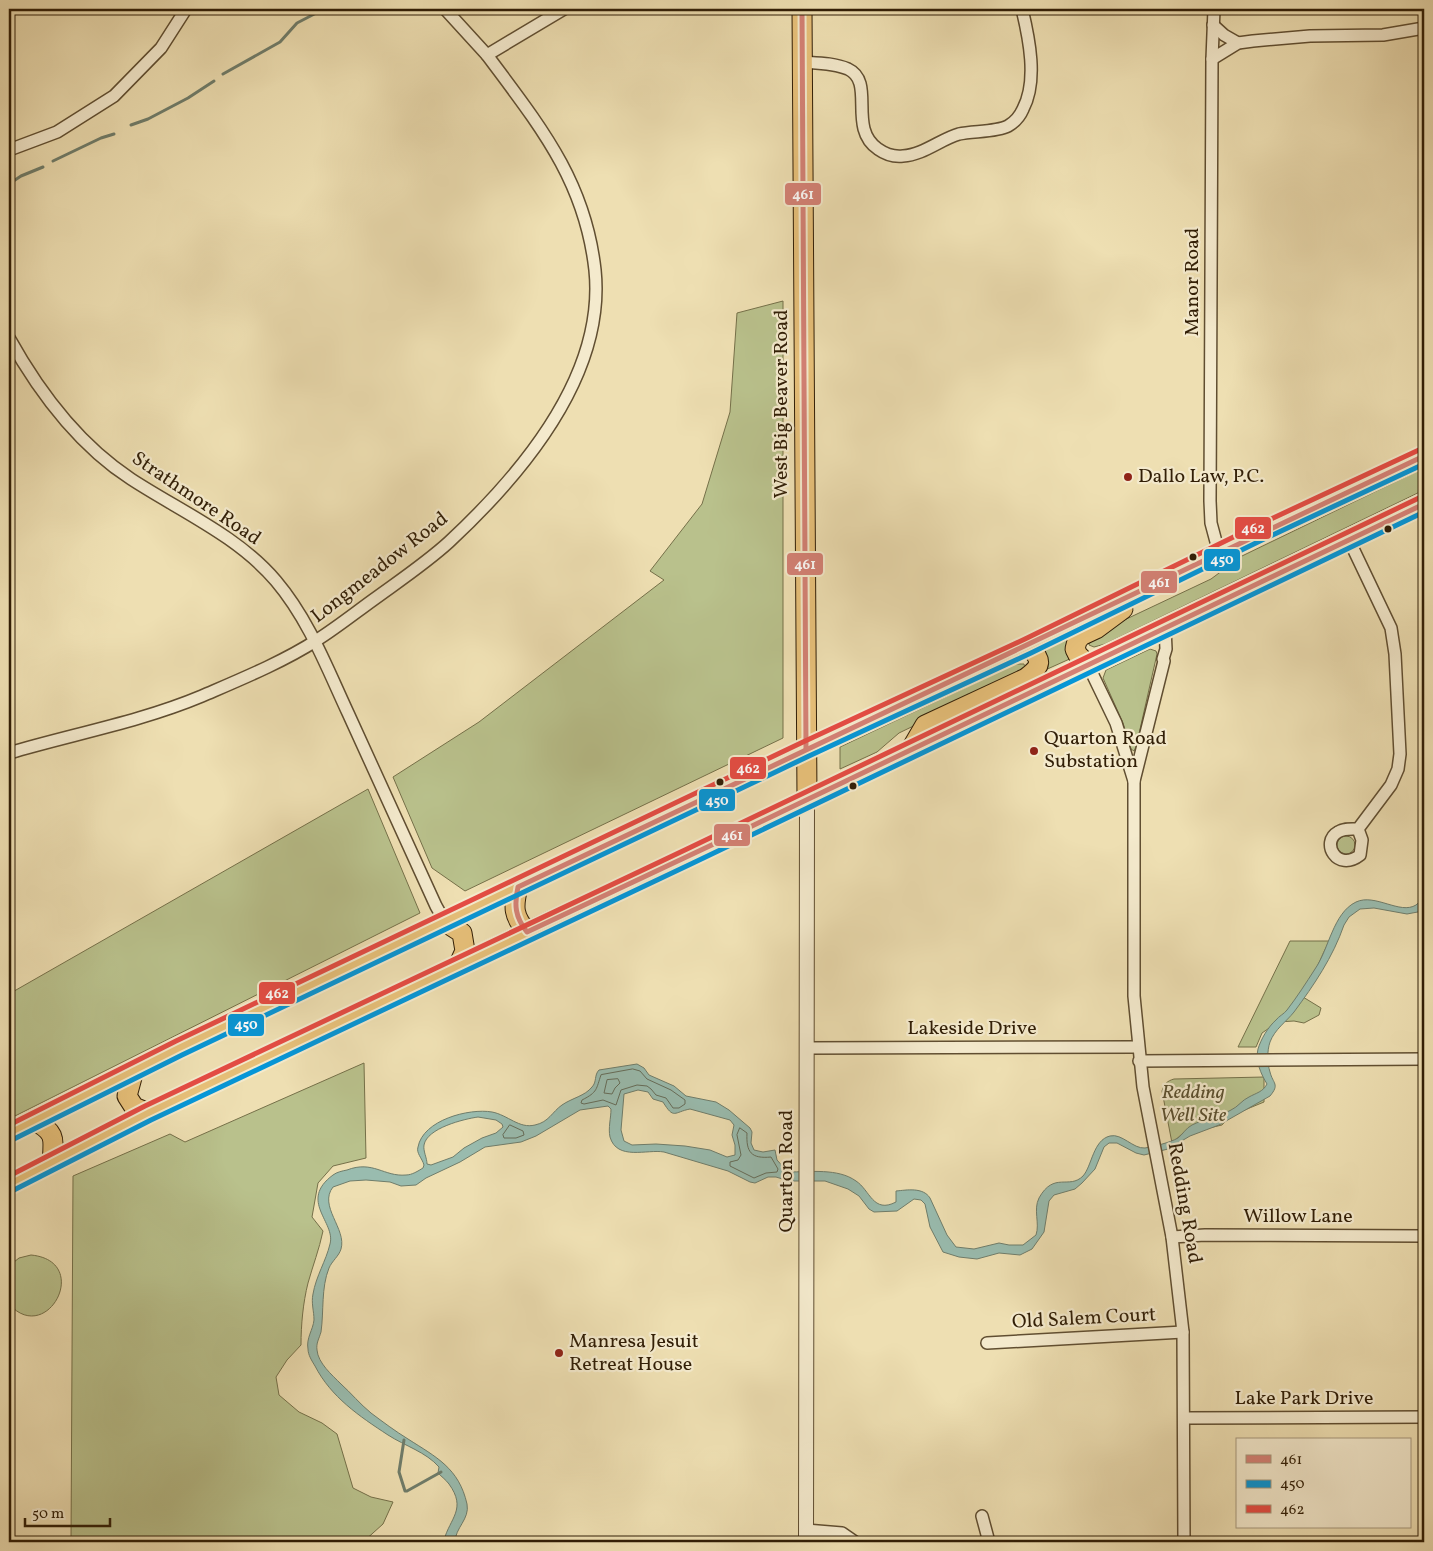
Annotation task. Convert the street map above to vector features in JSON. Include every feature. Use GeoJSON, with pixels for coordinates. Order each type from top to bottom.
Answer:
{"type":"FeatureCollection","features":[{"type":"Feature","properties":{"kind":"main road","name":"West Big Beaver Road"},"geometry":{"type":"LineString","coordinates":[[802,9],[807,799]]}},
{"type":"Feature","properties":{"kind":"main road"},"geometry":{"type":"LineString","coordinates":[[9,1133],[134,1070],[1424,456]]}},
{"type":"Feature","properties":{"kind":"main road"},"geometry":{"type":"LineString","coordinates":[[9,1184],[148,1112],[690,856],[1424,504]]}},
{"type":"Feature","properties":{"kind":"main road"},"geometry":{"type":"LineString","coordinates":[[1088,665],[1075,649],[1077,641],[1081,636],[1109,620],[1149,588]]}},
{"type":"Feature","properties":{"kind":"main road"},"geometry":{"type":"LineString","coordinates":[[911,749],[926,724],[1026,678],[1036,670],[1039,661],[1037,655],[1028,646]]}},
{"type":"Feature","properties":{"kind":"main road"},"geometry":{"type":"LineString","coordinates":[[518,887],[514,904],[518,922],[526,932]]}},
{"type":"Feature","properties":{"kind":"main road"},"geometry":{"type":"LineString","coordinates":[[445,922],[462,933],[465,951],[459,964]]}},
{"type":"Feature","properties":{"kind":"main road"},"geometry":{"type":"LineString","coordinates":[[134,1070],[127,1096],[134,1107],[148,1112]]}},
{"type":"Feature","properties":{"kind":"main road"},"geometry":{"type":"LineString","coordinates":[[33,1120],[47,1127],[53,1135],[52,1162]]}},
{"type":"Feature","properties":{"kind":"street"},"geometry":{"type":"LineString","coordinates":[[9,150],[58,132],[114,96],[161,48],[186,9]]}},
{"type":"Feature","properties":{"kind":"street","name":"Longmeadow Road"},"geometry":{"type":"LineString","coordinates":[[9,753],[130,721],[175,706],[237,680],[315,641],[449,542],[522,465],[554,419],[579,370],[586,349],[593,316],[595,273],[588,234],[575,189],[558,154],[487,55],[445,9]]}},
{"type":"Feature","properties":{"kind":"street"},"geometry":{"type":"LineString","coordinates":[[487,55],[564,9]]}},
{"type":"Feature","properties":{"kind":"street"},"geometry":{"type":"LineString","coordinates":[[803,62],[837,65],[854,72],[860,80],[862,120],[864,132],[870,142],[886,154],[905,156],[957,135],[1007,127],[1017,118],[1024,108],[1031,80],[1027,25],[1021,9]]}},
{"type":"Feature","properties":{"kind":"street","name":"Manor Road"},"geometry":{"type":"LineString","coordinates":[[1214,9],[1212,60],[1210,501],[1211,523],[1219,553]]}},
{"type":"Feature","properties":{"kind":"street"},"geometry":{"type":"LineString","coordinates":[[1213,25],[1224,35],[1238,43]]}},
{"type":"Feature","properties":{"kind":"street"},"geometry":{"type":"LineString","coordinates":[[1212,60],[1238,43],[1310,36],[1383,35],[1424,28]]}},
{"type":"Feature","properties":{"kind":"street","name":"Strathmore Road"},"geometry":{"type":"LineString","coordinates":[[9,338],[37,384],[69,423],[93,448],[132,480],[227,539],[265,570],[288,598],[315,641],[445,922]]}},
{"type":"Feature","properties":{"kind":"street"},"geometry":{"type":"LineString","coordinates":[[1350,540],[1391,628],[1395,654],[1400,754],[1398,769],[1391,785],[1358,829]]}},
{"type":"Feature","properties":{"kind":"street","name":"Redding Road"},"geometry":{"type":"LineString","coordinates":[[1165,628],[1166,649],[1164,661],[1134,781],[1133,952],[1139,1061],[1172,1237],[1183,1332],[1185,1418],[1184,1542]]}},
{"type":"Feature","properties":{"kind":"street","name":"Redding Road"},"geometry":{"type":"LineString","coordinates":[[1088,665],[1116,723],[1134,781]]}},
{"type":"Feature","properties":{"kind":"street","name":"Quarton Road"},"geometry":{"type":"LineString","coordinates":[[806,1536],[807,799]]}},
{"type":"Feature","properties":{"kind":"street","name":"Lakeside Drive"},"geometry":{"type":"LineString","coordinates":[[807,1048],[1138,1048]]}},
{"type":"Feature","properties":{"kind":"street"},"geometry":{"type":"LineString","coordinates":[[1139,1061],[1424,1059]]}},
{"type":"Feature","properties":{"kind":"street","name":"Willow Lane"},"geometry":{"type":"LineString","coordinates":[[1172,1237],[1205,1235],[1424,1236]]}},
{"type":"Feature","properties":{"kind":"street","name":"Old Salem Court"},"geometry":{"type":"LineString","coordinates":[[987,1343],[1183,1332]]}},
{"type":"Feature","properties":{"kind":"street","name":"Lake Park Drive"},"geometry":{"type":"LineString","coordinates":[[1185,1418],[1424,1417]]}},
{"type":"Feature","properties":{"kind":"street"},"geometry":{"type":"LineString","coordinates":[[982,1516],[989,1542]]}},
{"type":"Feature","properties":{"kind":"street"},"geometry":{"type":"LineString","coordinates":[[806,1536],[842,1533],[855,1542]]}},
{"type":"Feature","properties":{"kind":"green space"},"geometry":{"type":"Polygon","coordinates":[[[783,301],[783,738],[465,891],[432,868],[393,777],[479,722],[664,580],[650,571],[702,504],[730,412],[737,313],[783,301]]]}},
{"type":"Feature","properties":{"kind":"green space"},"geometry":{"type":"Polygon","coordinates":[[[1424,468],[1424,490],[1105,644],[1094,647],[1089,645],[1090,639],[1101,631],[1211,579],[1242,556],[1424,468]]]}},
{"type":"Feature","properties":{"kind":"green space"},"geometry":{"type":"Polygon","coordinates":[[[1068,639],[1074,657],[1043,671],[1040,652],[1068,639]]]}},
{"type":"Feature","properties":{"kind":"green space"},"geometry":{"type":"Polygon","coordinates":[[[1150,649],[1156,651],[1157,654],[1134,751],[1131,749],[1123,723],[1103,678],[1106,670],[1150,649]]]}},
{"type":"Feature","properties":{"kind":"green space"},"geometry":{"type":"Polygon","coordinates":[[[1015,664],[1024,664],[1025,669],[1019,675],[899,733],[877,752],[840,769],[840,747],[1015,664]]]}},
{"type":"Feature","properties":{"kind":"green space"},"geometry":{"type":"Polygon","coordinates":[[[368,789],[420,913],[9,1119],[9,994],[368,789]]]}},
{"type":"Feature","properties":{"kind":"green space"},"geometry":{"type":"Polygon","coordinates":[[[1346,836],[1352,839],[1355,845],[1352,851],[1346,854],[1340,851],[1337,845],[1340,839],[1346,836]]]}},
{"type":"Feature","properties":{"kind":"green space","name":"Redding Well Site"},"geometry":{"type":"Polygon","coordinates":[[[1290,941],[1329,941],[1303,997],[1321,1008],[1319,1015],[1304,1023],[1294,1021],[1278,1022],[1262,1033],[1256,1047],[1238,1047],[1290,941]]]}},
{"type":"Feature","properties":{"kind":"green space"},"geometry":{"type":"Polygon","coordinates":[[[364,1063],[366,1158],[333,1166],[318,1183],[312,1217],[323,1231],[306,1291],[301,1345],[287,1360],[276,1377],[279,1395],[299,1412],[322,1423],[337,1434],[353,1488],[371,1497],[393,1502],[383,1524],[363,1542],[71,1542],[73,1176],[170,1134],[185,1142],[364,1063]]]}},
{"type":"Feature","properties":{"kind":"green space","name":"Redding Well Site"},"geometry":{"type":"Polygon","coordinates":[[[1264,1077],[1264,1102],[1230,1116],[1222,1125],[1182,1134],[1172,1143],[1162,1091],[1168,1082],[1174,1079],[1264,1077]]]}},
{"type":"Feature","properties":{"kind":"green space"},"geometry":{"type":"Polygon","coordinates":[[[31,1255],[49,1261],[59,1271],[61,1284],[58,1298],[49,1309],[37,1315],[23,1314],[9,1304],[9,1266],[19,1258],[31,1255]]]}},
{"type":"Feature","properties":{"kind":"water"},"geometry":{"type":"Polygon","coordinates":[[[1424,898],[1424,911],[1407,914],[1374,908],[1360,909],[1349,917],[1316,981],[1270,1042],[1268,1065],[1275,1089],[1270,1096],[1219,1125],[1190,1136],[1168,1149],[1144,1155],[1117,1143],[1109,1143],[1104,1147],[1095,1169],[1082,1183],[1075,1189],[1054,1195],[1049,1201],[1044,1232],[1032,1249],[1020,1255],[999,1253],[977,1259],[959,1257],[943,1252],[930,1227],[925,1204],[921,1200],[914,1199],[897,1211],[874,1212],[869,1209],[859,1196],[848,1189],[825,1181],[789,1181],[768,1177],[755,1183],[728,1171],[664,1152],[626,1152],[619,1149],[610,1137],[611,1109],[608,1106],[580,1110],[536,1136],[521,1142],[485,1147],[416,1185],[401,1186],[390,1182],[366,1180],[350,1181],[333,1187],[329,1194],[329,1202],[342,1241],[340,1252],[326,1276],[321,1332],[317,1345],[318,1355],[330,1373],[367,1410],[437,1458],[452,1472],[458,1481],[467,1504],[465,1519],[457,1532],[455,1542],[444,1542],[456,1513],[457,1500],[449,1484],[438,1473],[439,1467],[428,1457],[388,1435],[347,1405],[329,1387],[309,1356],[308,1341],[314,1320],[313,1294],[330,1244],[328,1228],[318,1202],[319,1194],[323,1185],[333,1175],[356,1167],[371,1168],[398,1175],[413,1174],[423,1168],[424,1165],[418,1153],[422,1138],[428,1130],[448,1118],[482,1111],[498,1114],[524,1125],[540,1124],[562,1105],[589,1090],[594,1085],[596,1074],[599,1070],[637,1064],[644,1068],[649,1075],[674,1086],[686,1096],[716,1102],[729,1110],[750,1128],[752,1132],[751,1143],[754,1150],[763,1152],[775,1150],[777,1160],[788,1172],[832,1172],[841,1174],[856,1181],[877,1203],[882,1205],[896,1202],[896,1191],[914,1190],[923,1192],[930,1198],[947,1235],[956,1247],[974,1249],[999,1243],[1023,1245],[1036,1235],[1037,1203],[1045,1190],[1050,1185],[1072,1182],[1083,1176],[1096,1148],[1104,1138],[1110,1136],[1119,1137],[1141,1148],[1166,1143],[1178,1138],[1192,1125],[1236,1107],[1263,1089],[1267,1084],[1257,1058],[1261,1041],[1270,1026],[1287,1010],[1320,961],[1337,923],[1348,907],[1356,902],[1371,900],[1410,907],[1416,905],[1424,898]],[[638,1090],[624,1094],[621,1130],[624,1141],[632,1145],[685,1146],[710,1150],[727,1157],[735,1155],[732,1135],[734,1125],[730,1120],[690,1109],[672,1113],[663,1102],[653,1099],[648,1092],[638,1090]],[[478,1117],[447,1125],[432,1134],[424,1145],[427,1164],[431,1165],[453,1157],[464,1148],[496,1133],[503,1127],[496,1120],[478,1117]]]}},
{"type":"Feature","properties":{"kind":"waterway"},"geometry":{"type":"LineString","coordinates":[[223,74],[280,42],[297,23],[324,9]]}},
{"type":"Feature","properties":{"kind":"waterway"},"geometry":{"type":"LineString","coordinates":[[131,125],[148,119],[188,98],[214,81]]}},
{"type":"Feature","properties":{"kind":"waterway"},"geometry":{"type":"LineString","coordinates":[[53,161],[101,138],[114,134]]}},
{"type":"Feature","properties":{"kind":"waterway"},"geometry":{"type":"LineString","coordinates":[[9,184],[21,176],[43,167]]}},
{"type":"Feature","properties":{"kind":"waterway"},"geometry":{"type":"LineString","coordinates":[[404,1440],[399,1472],[405,1491],[441,1472]]}},
{"type":"Feature","properties":{"kind":"transit line","name":"461"},"geometry":{"type":"LineString","coordinates":[[802,9],[806,749]]}},
{"type":"Feature","properties":{"kind":"transit line","name":"462"},"geometry":{"type":"LineString","coordinates":[[9,1125],[176,1041],[803,742],[1025,639],[1256,526],[1421,449]]}},
{"type":"Feature","properties":{"kind":"transit line","name":"461"},"geometry":{"type":"LineString","coordinates":[[1424,456],[518,887],[516,911],[520,921],[527,932],[1424,504]]}},
{"type":"Feature","properties":{"kind":"transit line","name":"450"},"geometry":{"type":"LineString","coordinates":[[12,1140],[182,1055],[809,756],[1031,653],[1262,540],[1424,464]]}},
{"type":"Feature","properties":{"kind":"transit line","name":"462"},"geometry":{"type":"LineString","coordinates":[[9,1176],[145,1106],[687,849],[1421,497]]}},
{"type":"Feature","properties":{"kind":"transit line","name":"450"},"geometry":{"type":"LineString","coordinates":[[12,1191],[151,1120],[693,863],[1424,512]]}},
{"type":"Feature","properties":{"kind":"place","name":"Dallo Law, P.C."},"geometry":{"type":"Point","coordinates":[1128,477]}},
{"type":"Feature","properties":{"kind":"place","name":"Quarton Road Substation"},"geometry":{"type":"Point","coordinates":[1034,751]}},
{"type":"Feature","properties":{"kind":"place","name":"Manresa Jesuit Retreat House"},"geometry":{"type":"Point","coordinates":[559,1353]}}]}
